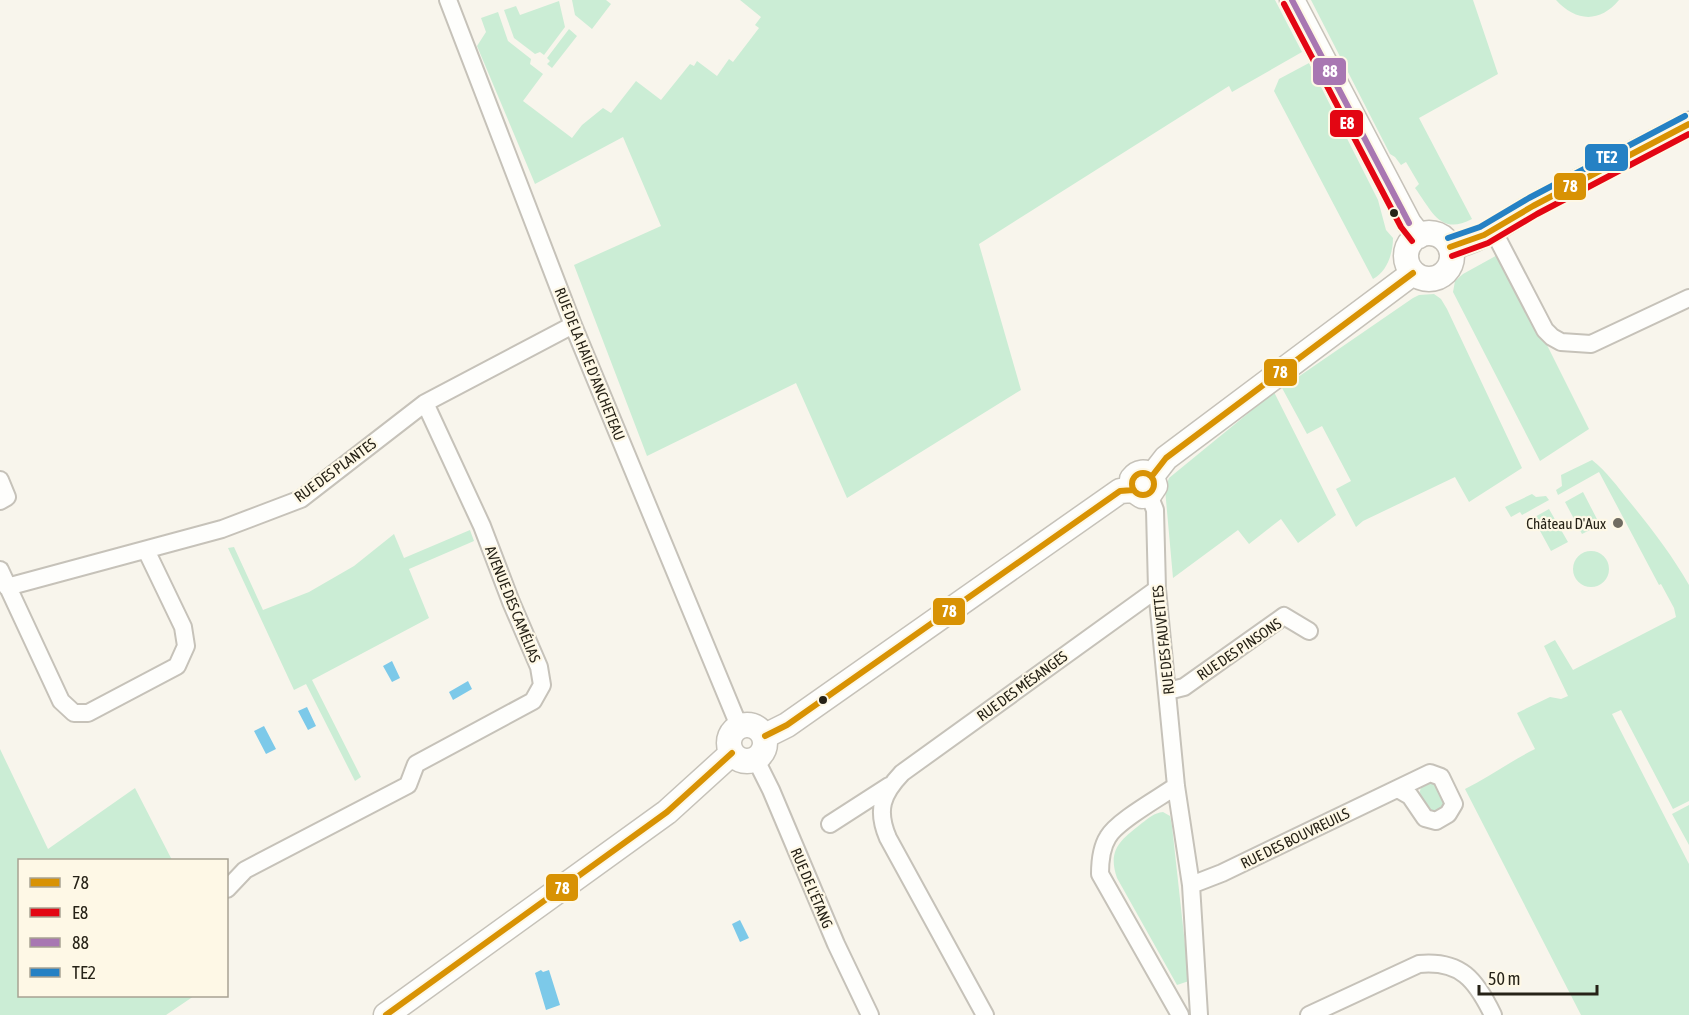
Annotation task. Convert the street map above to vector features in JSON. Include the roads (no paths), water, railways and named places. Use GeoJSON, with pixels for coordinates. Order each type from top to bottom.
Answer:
{"type":"FeatureCollection","features":[{"type":"Feature","properties":{"kind":"street","name":"RUE DE LA HAIE D'ANCHETEAU"},"geometry":{"type":"LineString","coordinates":[[448,0],[573,325],[739,726]]}},
{"type":"Feature","properties":{"kind":"street"},"geometry":{"type":"LineString","coordinates":[[1292,0],[1409,223],[1419,236]]}},
{"type":"Feature","properties":{"kind":"street"},"geometry":{"type":"LineString","coordinates":[[1450,247],[1467,244],[1494,231],[1530,208],[1689,124]]}},
{"type":"Feature","properties":{"kind":"street"},"geometry":{"type":"LineString","coordinates":[[1494,231],[1545,330],[1552,338],[1561,342],[1591,344],[1689,298]]}},
{"type":"Feature","properties":{"kind":"street"},"geometry":{"type":"LineString","coordinates":[[1434,234],[1445,240],[1450,247],[1452,262],[1440,277],[1428,279],[1413,273],[1408,266],[1406,254],[1412,241],[1419,236],[1434,234]]}},
{"type":"Feature","properties":{"kind":"street"},"geometry":{"type":"LineString","coordinates":[[765,736],[788,725],[1112,496],[1120,491],[1145,487],[1166,458],[1413,273]]}},
{"type":"Feature","properties":{"kind":"street","name":"RUE DES PLANTES"},"geometry":{"type":"LineString","coordinates":[[7,586],[222,529],[300,499],[425,403],[573,325]]}},
{"type":"Feature","properties":{"kind":"street","name":"AVENUE DES CAMÉLIAS"},"geometry":{"type":"LineString","coordinates":[[228,888],[245,870],[408,785],[416,764],[533,701],[542,685],[539,667],[482,526],[425,403]]}},
{"type":"Feature","properties":{"kind":"street"},"geometry":{"type":"LineString","coordinates":[[0,480],[7,497],[0,501]]}},
{"type":"Feature","properties":{"kind":"street","name":"RUE DES FAUVETTES"},"geometry":{"type":"LineString","coordinates":[[1145,487],[1155,510],[1157,589],[1176,786],[1191,885],[1199,1015]]}},
{"type":"Feature","properties":{"kind":"street"},"geometry":{"type":"LineString","coordinates":[[0,570],[61,701],[74,713],[88,713],[177,666],[186,646],[183,627],[146,550]]}},
{"type":"Feature","properties":{"kind":"street","name":"RUE DES MÉSANGES"},"geometry":{"type":"LineString","coordinates":[[830,824],[890,786],[902,773],[1157,589]]}},
{"type":"Feature","properties":{"kind":"street","name":"RUE DES PINSONS"},"geometry":{"type":"LineString","coordinates":[[1168,691],[1184,687],[1284,616],[1309,630]]}},
{"type":"Feature","properties":{"kind":"street"},"geometry":{"type":"LineString","coordinates":[[752,725],[765,736],[764,749],[756,760],[742,760],[732,753],[730,736],[739,726],[752,725]]}},
{"type":"Feature","properties":{"kind":"street"},"geometry":{"type":"LineString","coordinates":[[386,1015],[667,812],[732,753]]}},
{"type":"Feature","properties":{"kind":"street","name":"RUE DE L'ÉTANG"},"geometry":{"type":"LineString","coordinates":[[756,760],[836,944],[870,1015]]}},
{"type":"Feature","properties":{"kind":"street"},"geometry":{"type":"LineString","coordinates":[[890,786],[882,803],[882,823],[985,1015]]}},
{"type":"Feature","properties":{"kind":"street"},"geometry":{"type":"LineString","coordinates":[[1176,786],[1120,825],[1108,837],[1100,858],[1100,874],[1180,1015]]}},
{"type":"Feature","properties":{"kind":"street","name":"RUE DES BOUVREUILS"},"geometry":{"type":"LineString","coordinates":[[1191,885],[1398,789]]}},
{"type":"Feature","properties":{"kind":"street"},"geometry":{"type":"LineString","coordinates":[[1309,1015],[1419,963],[1435,962],[1452,966],[1467,975],[1482,992],[1493,1015]]}},
{"type":"Feature","properties":{"kind":"water"},"geometry":{"type":"Polygon","coordinates":[[[392,661],[400,678],[392,682],[383,666],[392,661]]]}},
{"type":"Feature","properties":{"kind":"water"},"geometry":{"type":"Polygon","coordinates":[[[468,681],[472,689],[453,700],[449,692],[468,681]]]}},
{"type":"Feature","properties":{"kind":"water"},"geometry":{"type":"Polygon","coordinates":[[[307,707],[316,726],[308,730],[298,711],[307,707]]]}},
{"type":"Feature","properties":{"kind":"water"},"geometry":{"type":"Polygon","coordinates":[[[264,726],[276,749],[266,754],[254,731],[264,726]]]}},
{"type":"Feature","properties":{"kind":"water"},"geometry":{"type":"Polygon","coordinates":[[[740,920],[749,938],[740,942],[732,924],[740,920]]]}},
{"type":"Feature","properties":{"kind":"water"},"geometry":{"type":"Polygon","coordinates":[[[541,970],[543,972],[549,970],[560,1005],[546,1010],[535,973],[541,970]]]}},
{"type":"Feature","properties":{"kind":"place","name":"Château D'Aux"},"geometry":{"type":"Point","coordinates":[1618,523]}}]}
